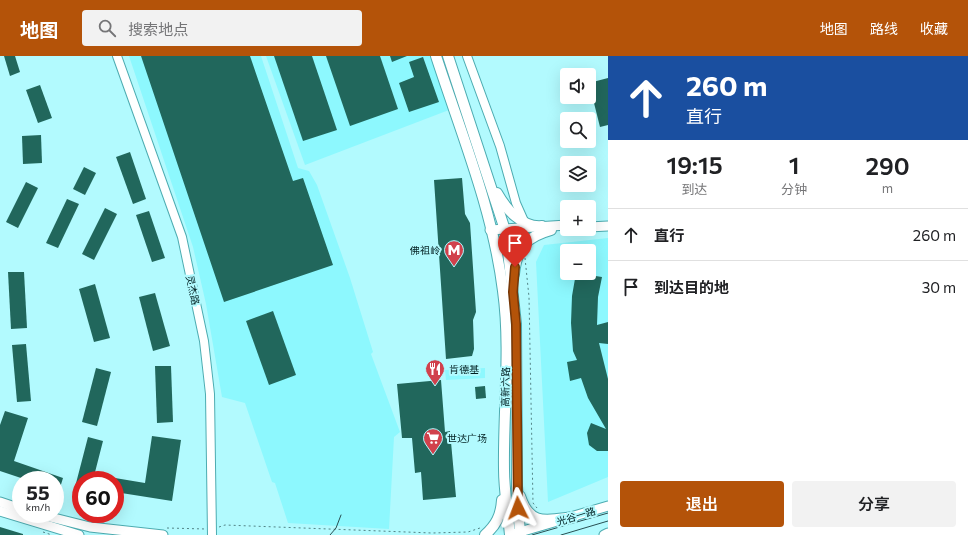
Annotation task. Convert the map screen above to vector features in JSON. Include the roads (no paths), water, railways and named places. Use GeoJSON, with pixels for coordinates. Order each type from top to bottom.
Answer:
{"type":"FeatureCollection","features":[{"type":"Feature","properties":{"kind":"main road","name":"高新六路"},"geometry":{"type":"LineString","coordinates":[[436,56],[480,190],[491,232],[503,290],[506,318],[504,470],[514,534]]}},
{"type":"Feature","properties":{"kind":"main road","name":"高新六路"},"geometry":{"type":"LineString","coordinates":[[448,56],[506,231],[516,324],[517,486],[514,534]]}},
{"type":"Feature","properties":{"kind":"main road"},"geometry":{"type":"LineString","coordinates":[[489,178],[503,203],[524,222],[533,227],[560,229]]}},
{"type":"Feature","properties":{"kind":"main road"},"geometry":{"type":"LineString","coordinates":[[596,223],[608,222]]}},
{"type":"Feature","properties":{"kind":"main road"},"geometry":{"type":"LineString","coordinates":[[491,232],[560,226]]}},
{"type":"Feature","properties":{"kind":"main road"},"geometry":{"type":"LineString","coordinates":[[596,227],[608,226]]}},
{"type":"Feature","properties":{"kind":"main road"},"geometry":{"type":"LineString","coordinates":[[513,292],[515,267],[524,243],[532,236],[547,228]]}},
{"type":"Feature","properties":{"kind":"main road"},"geometry":{"type":"LineString","coordinates":[[485,530],[494,526],[501,513],[504,470]]}},
{"type":"Feature","properties":{"kind":"main road"},"geometry":{"type":"LineString","coordinates":[[517,486],[526,511],[536,519],[543,520],[574,517]]}},
{"type":"Feature","properties":{"kind":"main road"},"geometry":{"type":"LineString","coordinates":[[0,502],[12,506]]}},
{"type":"Feature","properties":{"kind":"main road","name":"光谷一路"},"geometry":{"type":"LineString","coordinates":[[514,534],[608,506]]}},
{"type":"Feature","properties":{"kind":"main road"},"geometry":{"type":"LineString","coordinates":[[0,511],[79,535]]}},
{"type":"Feature","properties":{"kind":"main road"},"geometry":{"type":"LineString","coordinates":[[64,520],[90,527],[165,532]]}},
{"type":"Feature","properties":{"kind":"main road"},"geometry":{"type":"LineString","coordinates":[[604,535],[608,533]]}},
{"type":"Feature","properties":{"kind":"street","name":"灵杰路"},"geometry":{"type":"LineString","coordinates":[[117,56],[182,237],[204,341],[210,394],[212,532]]}},
{"type":"Feature","properties":{"kind":"street"},"geometry":{"type":"LineString","coordinates":[[467,56],[500,146],[516,203],[524,222]]}},
{"type":"Feature","properties":{"kind":"tram line"},"geometry":{"type":"LineString","coordinates":[[532,535],[608,513]]}},
{"type":"Feature","properties":{"kind":"tram line"},"geometry":{"type":"LineString","coordinates":[[330,535],[336,528],[341,515]]}},
{"type":"Feature","properties":{"kind":"tram line"},"geometry":{"type":"LineString","coordinates":[[561,535],[608,521]]}},
{"type":"Feature","properties":{"kind":"place","name":"佛祖岭"},"geometry":{"type":"Point","coordinates":[454,267]}},
{"type":"Feature","properties":{"kind":"place","name":"肯德基"},"geometry":{"type":"Point","coordinates":[435,386]}},
{"type":"Feature","properties":{"kind":"place","name":"世达广场"},"geometry":{"type":"Point","coordinates":[433,455]}}]}
